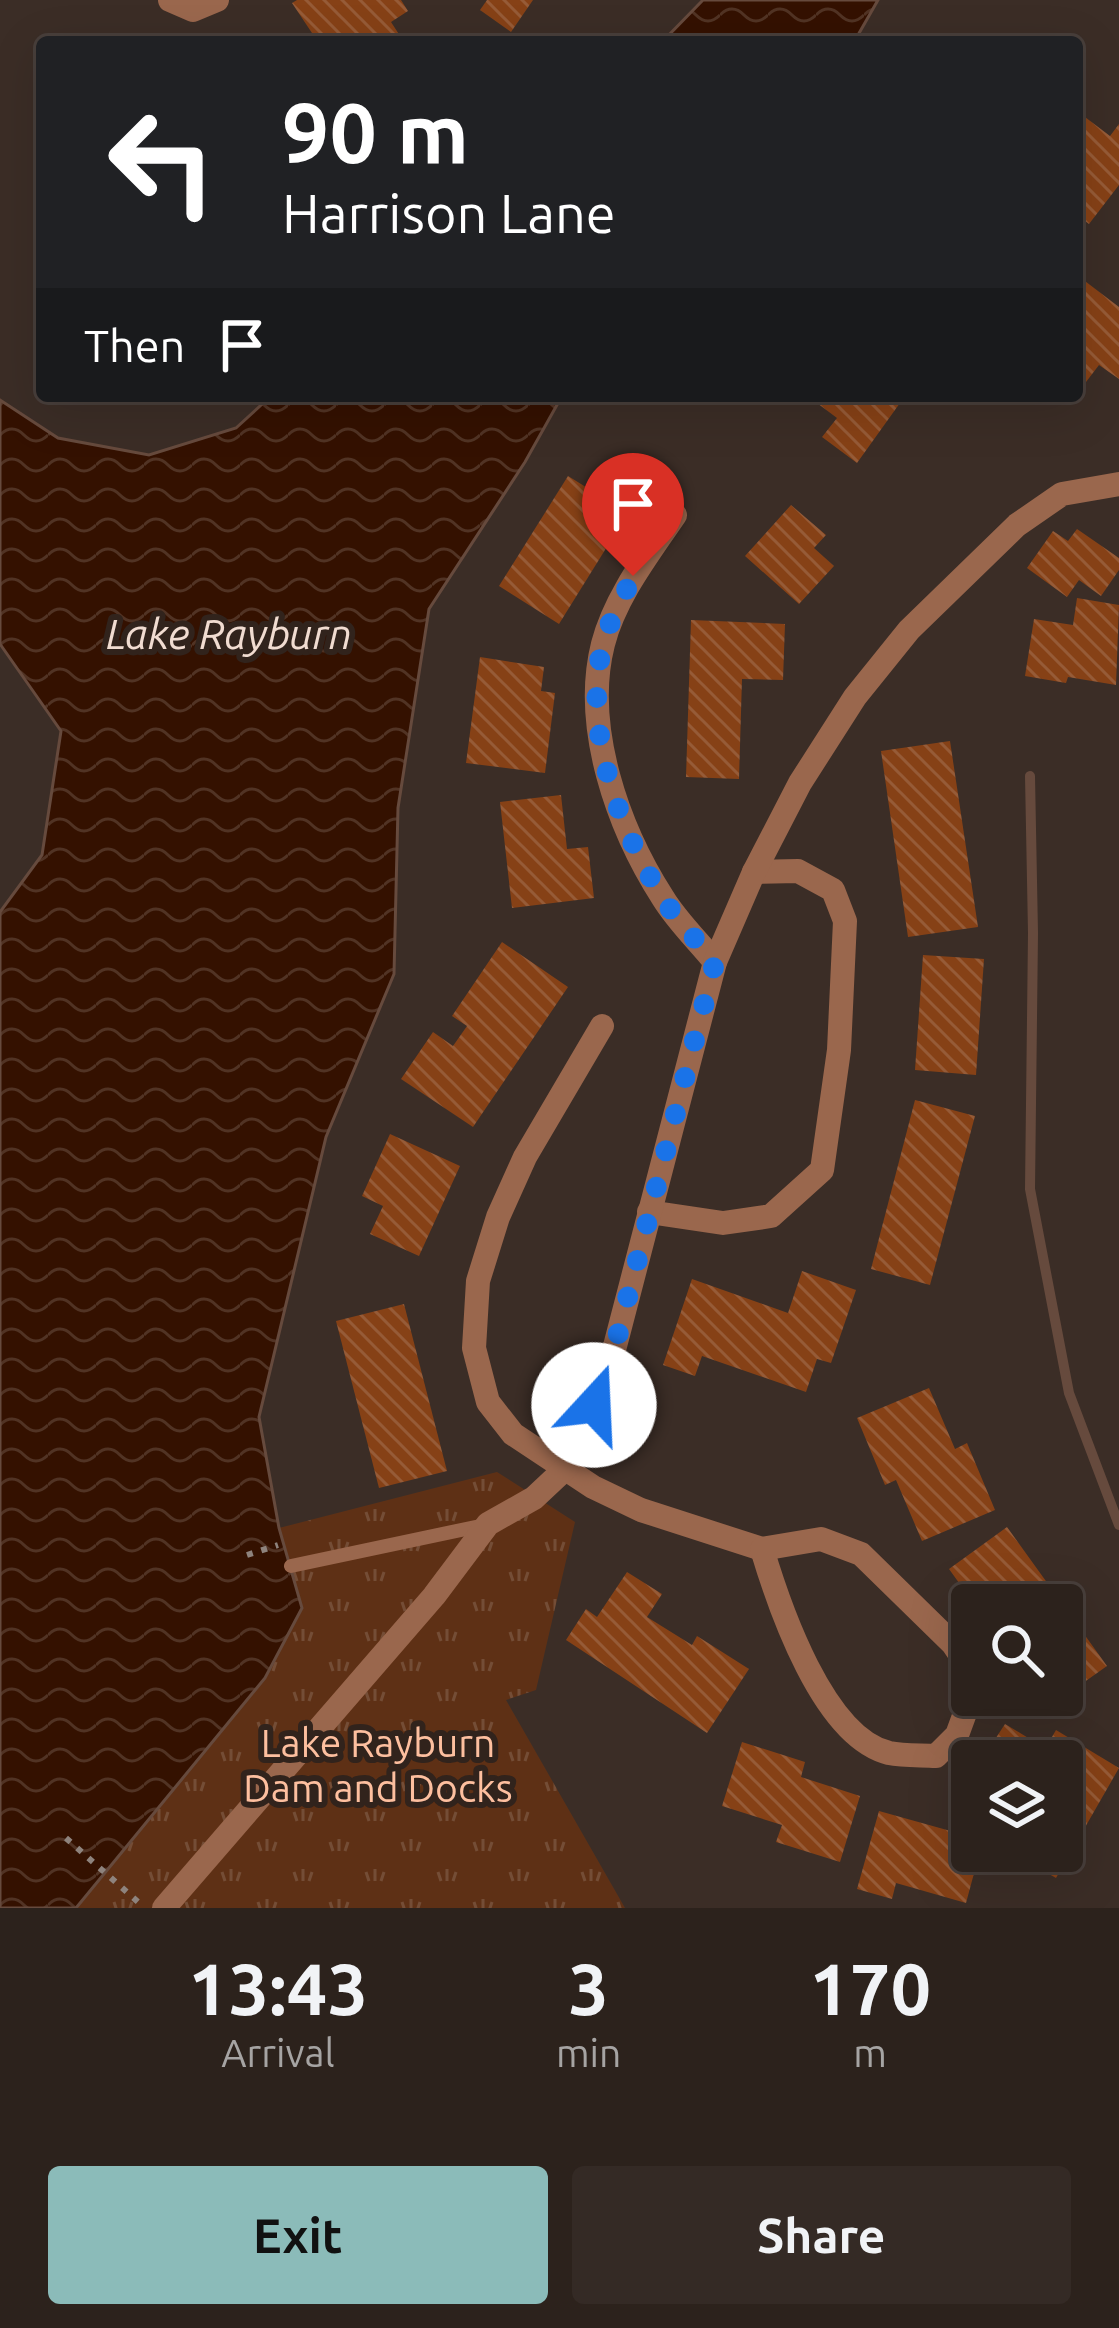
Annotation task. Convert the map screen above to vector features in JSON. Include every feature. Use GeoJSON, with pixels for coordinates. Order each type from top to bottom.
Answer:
{"type":"FeatureCollection","features":[{"type":"Feature","properties":{"kind":"street"},"geometry":{"type":"LineString","coordinates":[[170,0],[193,10],[217,0]]}},
{"type":"Feature","properties":{"kind":"street"},"geometry":{"type":"LineString","coordinates":[[164,1908],[434,1596],[488,1525],[533,1498],[566,1468],[608,1373],[715,962],[800,783],[844,714],[909,630],[1017,525],[1062,494],[1119,484]]}},
{"type":"Feature","properties":{"kind":"street"},"geometry":{"type":"LineString","coordinates":[[675,515],[633,576],[603,644],[597,718],[612,788],[638,850],[664,899],[715,962]]}},
{"type":"Feature","properties":{"kind":"street"},"geometry":{"type":"LineString","coordinates":[[649,1212],[722,1223],[771,1216],[822,1170],[839,1050],[845,921],[833,890],[798,871],[754,872]]}},
{"type":"Feature","properties":{"kind":"street"},"geometry":{"type":"LineString","coordinates":[[602,1025],[525,1157],[498,1216],[478,1282],[474,1348],[488,1402],[513,1434],[592,1487],[641,1510],[762,1549],[821,1539],[861,1554],[951,1642]]}},
{"type":"Feature","properties":{"kind":"street"},"geometry":{"type":"LineString","coordinates":[[762,1549],[789,1635],[853,1732],[885,1752],[936,1756],[957,1735],[964,1716]]}},
{"type":"Feature","properties":{"kind":"lane"},"geometry":{"type":"LineString","coordinates":[[291,1567],[488,1525]]}},
{"type":"Feature","properties":{"kind":"path"},"geometry":{"type":"LineString","coordinates":[[247,1555],[281,1544]]}},
{"type":"Feature","properties":{"kind":"path"},"geometry":{"type":"LineString","coordinates":[[66,1838],[145,1908]]}},
{"type":"Feature","properties":{"kind":"green space","name":"Lake Rayburn Dam and Docks"},"geometry":{"type":"Polygon","coordinates":[[[497,1472],[575,1522],[536,1690],[506,1700],[625,1908],[76,1908],[266,1678],[302,1608],[279,1528],[497,1472]]]}},
{"type":"Feature","properties":{"kind":"water"},"geometry":{"type":"Polygon","coordinates":[[[703,0],[878,0],[857,36],[668,36],[703,0]]]}},
{"type":"Feature","properties":{"kind":"water","name":"Lake Rayburn"},"geometry":{"type":"Polygon","coordinates":[[[0,400],[58,438],[149,455],[236,428],[264,402],[559,402],[429,609],[398,808],[394,974],[326,1137],[259,1417],[279,1528],[302,1608],[265,1678],[76,1908],[0,1908],[0,912],[42,855],[61,731],[0,644],[0,400]]]}},
{"type":"Feature","properties":{"kind":"building"},"geometry":{"type":"Polygon","coordinates":[[[401,0],[408,11],[391,22],[400,36],[314,36],[292,3],[401,0]]]}},
{"type":"Feature","properties":{"kind":"building"},"geometry":{"type":"Polygon","coordinates":[[[487,0],[533,0],[511,32],[480,10],[487,0]]]}},
{"type":"Feature","properties":{"kind":"building"},"geometry":{"type":"Polygon","coordinates":[[[1083,116],[1110,136],[1119,124],[1119,185],[1089,224],[1083,220],[1083,116]]]}},
{"type":"Feature","properties":{"kind":"building"},"geometry":{"type":"Polygon","coordinates":[[[1083,280],[1119,307],[1119,379],[1099,365],[1086,382],[1083,280]]]}},
{"type":"Feature","properties":{"kind":"building"},"geometry":{"type":"Polygon","coordinates":[[[816,402],[901,402],[857,463],[822,437],[837,418],[816,402]]]}},
{"type":"Feature","properties":{"kind":"building"},"geometry":{"type":"Polygon","coordinates":[[[568,476],[628,513],[559,624],[499,586],[568,476]]]}},
{"type":"Feature","properties":{"kind":"building"},"geometry":{"type":"Polygon","coordinates":[[[791,505],[826,535],[814,548],[834,566],[799,604],[745,556],[791,505]]]}},
{"type":"Feature","properties":{"kind":"building"},"geometry":{"type":"Polygon","coordinates":[[[1077,529],[1119,558],[1119,570],[1101,596],[1079,580],[1067,597],[1027,568],[1053,531],[1068,541],[1077,529]]]}},
{"type":"Feature","properties":{"kind":"building"},"geometry":{"type":"Polygon","coordinates":[[[1077,598],[1119,605],[1116,685],[1025,676],[1034,619],[1073,625],[1077,598]]]}},
{"type":"Feature","properties":{"kind":"building"},"geometry":{"type":"Polygon","coordinates":[[[691,620],[785,624],[783,680],[742,679],[739,779],[686,777],[691,620]]]}},
{"type":"Feature","properties":{"kind":"building"},"geometry":{"type":"Polygon","coordinates":[[[480,657],[544,667],[541,691],[555,693],[545,773],[466,763],[480,657]]]}},
{"type":"Feature","properties":{"kind":"building"},"geometry":{"type":"Polygon","coordinates":[[[950,741],[978,927],[908,937],[881,751],[950,741]]]}},
{"type":"Feature","properties":{"kind":"building"},"geometry":{"type":"Polygon","coordinates":[[[561,795],[567,849],[588,847],[594,898],[512,908],[500,802],[561,795]]]}},
{"type":"Feature","properties":{"kind":"building"},"geometry":{"type":"Polygon","coordinates":[[[502,942],[568,987],[473,1127],[401,1079],[433,1032],[453,1046],[467,1026],[452,1016],[502,942]]]}},
{"type":"Feature","properties":{"kind":"building"},"geometry":{"type":"Polygon","coordinates":[[[923,955],[984,959],[976,1075],[915,1070],[923,955]]]}},
{"type":"Feature","properties":{"kind":"building"},"geometry":{"type":"Polygon","coordinates":[[[915,1100],[975,1116],[930,1285],[871,1269],[915,1100]]]}},
{"type":"Feature","properties":{"kind":"building"},"geometry":{"type":"Polygon","coordinates":[[[390,1134],[460,1166],[419,1256],[370,1234],[383,1206],[362,1196],[390,1134]]]}},
{"type":"Feature","properties":{"kind":"building"},"geometry":{"type":"Polygon","coordinates":[[[802,1271],[856,1290],[831,1363],[817,1359],[806,1392],[702,1356],[695,1376],[663,1365],[692,1279],[788,1313],[802,1271]]]}},
{"type":"Feature","properties":{"kind":"building"},"geometry":{"type":"Polygon","coordinates":[[[404,1304],[447,1471],[379,1488],[336,1321],[404,1304]]]}},
{"type":"Feature","properties":{"kind":"building"},"geometry":{"type":"Polygon","coordinates":[[[929,1388],[955,1449],[967,1443],[995,1510],[922,1541],[896,1480],[885,1485],[857,1418],[929,1388]]]}},
{"type":"Feature","properties":{"kind":"building"},"geometry":{"type":"Polygon","coordinates":[[[1007,1527],[1048,1584],[960,1584],[949,1569],[1007,1527]]]}},
{"type":"Feature","properties":{"kind":"building"},"geometry":{"type":"Polygon","coordinates":[[[627,1572],[662,1594],[647,1617],[692,1645],[697,1636],[749,1669],[707,1733],[566,1640],[586,1609],[597,1617],[627,1572]]]}},
{"type":"Feature","properties":{"kind":"building"},"geometry":{"type":"Polygon","coordinates":[[[1083,1633],[1107,1666],[1083,1683],[1083,1633]]]}},
{"type":"Feature","properties":{"kind":"building"},"geometry":{"type":"Polygon","coordinates":[[[1005,1724],[1030,1739],[1029,1740],[995,1740],[1005,1724]]]}},
{"type":"Feature","properties":{"kind":"building"},"geometry":{"type":"Polygon","coordinates":[[[1056,1730],[1073,1740],[1050,1740],[1056,1730]]]}},
{"type":"Feature","properties":{"kind":"building"},"geometry":{"type":"Polygon","coordinates":[[[742,1742],[805,1762],[801,1777],[860,1796],[840,1862],[776,1842],[782,1825],[722,1806],[742,1742]]]}},
{"type":"Feature","properties":{"kind":"building"},"geometry":{"type":"Polygon","coordinates":[[[1083,1746],[1119,1768],[1083,1831],[1083,1746]]]}},
{"type":"Feature","properties":{"kind":"building"},"geometry":{"type":"Polygon","coordinates":[[[879,1811],[951,1831],[951,1872],[974,1872],[966,1903],[896,1883],[892,1899],[857,1889],[879,1811]]]}},
{"type":"Feature","properties":{"kind":"waterway"},"geometry":{"type":"LineString","coordinates":[[1030,776],[1030,1189],[1069,1393],[1119,1525]]}},
{"type":"Feature","properties":{"kind":"route"},"geometry":{"type":"LineString","coordinates":[[594,1405],[608,1373],[715,962],[664,899],[638,850],[612,788],[597,718],[603,644],[633,576]]}}]}
